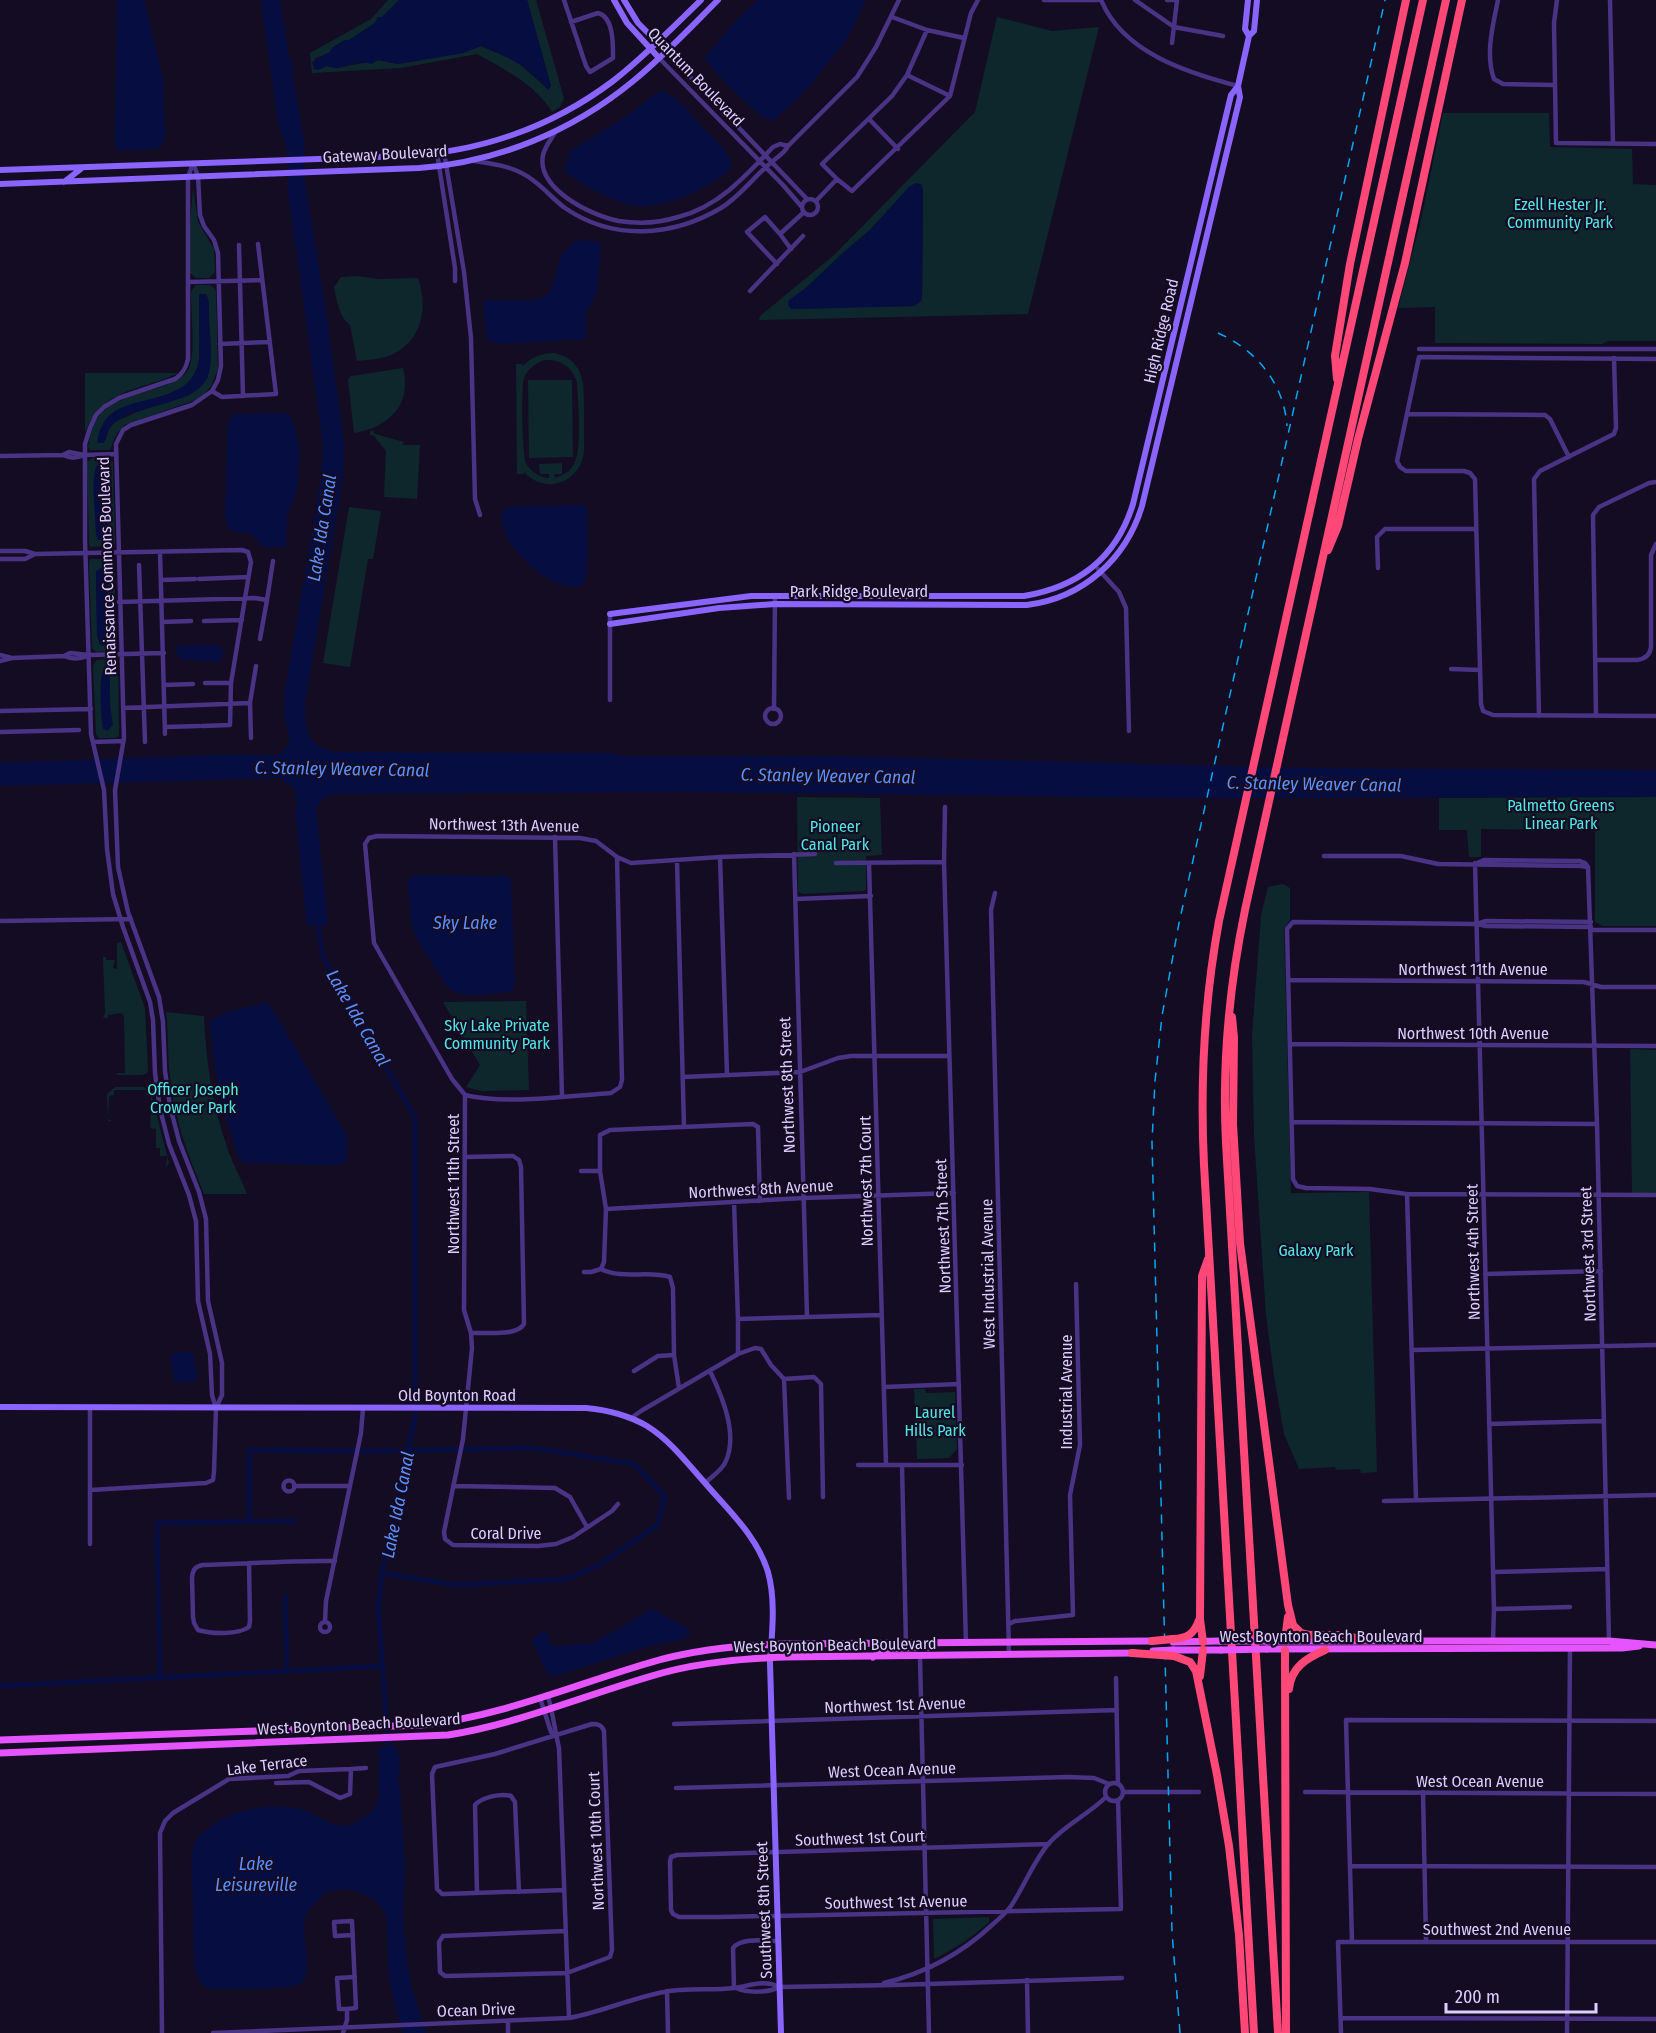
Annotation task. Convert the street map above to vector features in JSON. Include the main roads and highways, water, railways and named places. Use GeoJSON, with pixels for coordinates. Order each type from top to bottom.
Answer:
{"type":"FeatureCollection","features":[{"type":"Feature","properties":{"kind":"highway"},"geometry":{"type":"LineString","coordinates":[[1338,390],[1335,356],[1344,301],[1359,219],[1406,0]]}},
{"type":"Feature","properties":{"kind":"highway"},"geometry":{"type":"LineString","coordinates":[[1254,2033],[1202,1122],[1204,1030],[1216,939],[1422,0]]}},
{"type":"Feature","properties":{"kind":"highway"},"geometry":{"type":"LineString","coordinates":[[1278,2033],[1226,1143],[1225,1053],[1239,936],[1446,0]]}},
{"type":"Feature","properties":{"kind":"highway"},"geometry":{"type":"LineString","coordinates":[[1320,571],[1338,526],[1358,439],[1401,280],[1462,0]]}},
{"type":"Feature","properties":{"kind":"highway"},"geometry":{"type":"LineString","coordinates":[[1230,999],[1234,1038],[1233,1125],[1240,1243],[1288,1605],[1293,1624],[1301,1633],[1340,1635],[1367,1640]]}},
{"type":"Feature","properties":{"kind":"highway"},"geometry":{"type":"LineString","coordinates":[[1210,1253],[1202,1276],[1200,1619],[1203,1646],[1200,1669],[1231,1864],[1245,2033]]}},
{"type":"Feature","properties":{"kind":"highway"},"geometry":{"type":"LineString","coordinates":[[1286,2033],[1285,1645],[1288,1605]]}},
{"type":"Feature","properties":{"kind":"highway"},"geometry":{"type":"LineString","coordinates":[[1132,1653],[1173,1647],[1195,1631],[1200,1619]]}},
{"type":"Feature","properties":{"kind":"highway"},"geometry":{"type":"LineString","coordinates":[[1152,1641],[1173,1647],[1194,1668],[1203,1696]]}},
{"type":"Feature","properties":{"kind":"highway"},"geometry":{"type":"LineString","coordinates":[[1286,1719],[1290,1681],[1294,1673],[1306,1659],[1325,1650]]}},
{"type":"Feature","properties":{"kind":"main road","name":"West Boynton Beach Boulevard"},"geometry":{"type":"LineString","coordinates":[[1173,1647],[1203,1646],[1221,1650],[1267,1649],[1285,1645],[1367,1640],[1609,1641],[1656,1645]]}},
{"type":"Feature","properties":{"kind":"main road"},"geometry":{"type":"LineString","coordinates":[[1438,1649],[1457,1644],[1488,1643],[1493,1640]]}},
{"type":"Feature","properties":{"kind":"main road","name":"West Boynton Beach Boulevard"},"geometry":{"type":"LineString","coordinates":[[0,1740],[422,1725],[467,1719],[640,1666],[682,1655],[726,1648],[771,1645],[1152,1641]]}},
{"type":"Feature","properties":{"kind":"main road","name":"West Boynton Beach Boulevard"},"geometry":{"type":"LineString","coordinates":[[1203,1646],[1220,1641],[1266,1641],[1325,1650],[1622,1648],[1646,1645]]}},
{"type":"Feature","properties":{"kind":"main road"},"geometry":{"type":"LineString","coordinates":[[873,1657],[883,1649],[925,1649],[939,1644]]}},
{"type":"Feature","properties":{"kind":"main road","name":"West Boynton Beach Boulevard"},"geometry":{"type":"LineString","coordinates":[[0,1753],[448,1735],[548,1710],[674,1670],[729,1660],[1132,1653]]}},
{"type":"Feature","properties":{"kind":"main road"},"geometry":{"type":"LineString","coordinates":[[118,1748],[131,1735]]}},
{"type":"Feature","properties":{"kind":"main road"},"geometry":{"type":"LineString","coordinates":[[99,1749],[111,1736]]}},
{"type":"Feature","properties":{"kind":"water"},"geometry":{"type":"Polygon","coordinates":[[[117,0],[144,0],[163,79],[165,139],[160,148],[116,150],[115,147],[117,0]]]}},
{"type":"Feature","properties":{"kind":"water","name":"C. Stanley Weaver Canal"},"geometry":{"type":"Polygon","coordinates":[[[261,0],[280,0],[289,56],[294,66],[292,72],[304,140],[305,181],[329,329],[344,442],[343,477],[305,703],[307,729],[319,746],[337,752],[839,756],[1303,768],[1656,770],[1656,797],[1179,798],[678,792],[333,794],[323,799],[316,809],[328,925],[307,926],[295,810],[297,809],[296,797],[292,787],[279,778],[0,786],[0,763],[213,755],[278,755],[284,751],[289,742],[284,713],[285,694],[319,490],[323,445],[296,247],[293,240],[288,192],[287,149],[278,123],[261,0]]]}},
{"type":"Feature","properties":{"kind":"water"},"geometry":{"type":"Polygon","coordinates":[[[399,0],[527,0],[551,86],[548,90],[517,63],[481,46],[463,53],[398,64],[378,60],[371,64],[360,63],[338,68],[327,66],[318,70],[314,69],[312,62],[375,23],[378,17],[382,17],[399,0]]]}},
{"type":"Feature","properties":{"kind":"water"},"geometry":{"type":"Polygon","coordinates":[[[758,0],[866,0],[847,39],[807,89],[773,121],[766,119],[749,105],[707,62],[705,57],[738,18],[758,0]]]}},
{"type":"Feature","properties":{"kind":"water"},"geometry":{"type":"Polygon","coordinates":[[[661,91],[682,104],[722,147],[731,165],[720,178],[678,199],[637,206],[599,193],[564,171],[570,151],[630,114],[661,91]]]}},
{"type":"Feature","properties":{"kind":"water"},"geometry":{"type":"Polygon","coordinates":[[[916,183],[921,184],[923,190],[922,299],[919,303],[914,306],[791,309],[788,301],[807,287],[870,230],[910,186],[916,183]]]}},
{"type":"Feature","properties":{"kind":"water"},"geometry":{"type":"Polygon","coordinates":[[[577,240],[599,242],[601,248],[597,293],[586,313],[586,339],[501,344],[487,340],[483,300],[536,300],[543,297],[552,287],[563,253],[577,240]]]}},
{"type":"Feature","properties":{"kind":"water"},"geometry":{"type":"Polygon","coordinates":[[[199,294],[207,295],[209,304],[211,348],[209,373],[203,384],[194,392],[181,398],[124,416],[112,425],[104,443],[98,443],[102,426],[110,415],[123,407],[169,393],[183,386],[193,375],[199,359],[199,294]]]}},
{"type":"Feature","properties":{"kind":"water"},"geometry":{"type":"Polygon","coordinates":[[[288,413],[295,427],[300,454],[297,489],[287,517],[286,547],[263,547],[250,533],[230,531],[225,519],[228,424],[233,414],[288,413]]]}},
{"type":"Feature","properties":{"kind":"water"},"geometry":{"type":"Polygon","coordinates":[[[97,465],[104,467],[106,474],[107,532],[105,540],[98,540],[96,534],[94,489],[97,465]]]}},
{"type":"Feature","properties":{"kind":"water"},"geometry":{"type":"Polygon","coordinates":[[[585,505],[588,528],[587,563],[586,578],[582,586],[558,583],[535,569],[515,549],[503,527],[501,513],[507,507],[585,505]]]}},
{"type":"Feature","properties":{"kind":"water"},"geometry":{"type":"Polygon","coordinates":[[[101,568],[107,570],[109,645],[100,645],[97,635],[96,571],[101,568]]]}},
{"type":"Feature","properties":{"kind":"water"},"geometry":{"type":"Polygon","coordinates":[[[214,645],[221,647],[223,651],[221,662],[181,659],[177,656],[176,646],[214,645]]]}},
{"type":"Feature","properties":{"kind":"water"},"geometry":{"type":"Polygon","coordinates":[[[104,669],[107,670],[109,677],[113,725],[107,731],[103,729],[101,707],[101,680],[104,669]]]}},
{"type":"Feature","properties":{"kind":"water","name":"Sky Lake"},"geometry":{"type":"Polygon","coordinates":[[[413,875],[506,876],[511,878],[515,983],[510,992],[469,995],[460,994],[447,987],[418,941],[412,927],[408,879],[413,875]]]}},
{"type":"Feature","properties":{"kind":"water"},"geometry":{"type":"Polygon","coordinates":[[[268,1004],[276,1015],[347,1137],[347,1161],[336,1165],[245,1163],[239,1159],[217,1089],[210,1026],[211,1020],[231,1011],[268,1004]]]}},
{"type":"Feature","properties":{"kind":"water"},"geometry":{"type":"Polygon","coordinates":[[[174,1352],[193,1354],[197,1374],[195,1382],[174,1381],[170,1358],[174,1352]]]}},
{"type":"Feature","properties":{"kind":"water"},"geometry":{"type":"Polygon","coordinates":[[[652,1609],[690,1630],[690,1634],[683,1639],[646,1647],[553,1677],[546,1672],[533,1642],[533,1638],[545,1631],[548,1633],[549,1643],[554,1646],[593,1643],[652,1609]]]}},
{"type":"Feature","properties":{"kind":"water","name":"Lake Leisureville"},"geometry":{"type":"Polygon","coordinates":[[[396,1746],[400,1759],[398,1785],[400,1787],[405,1866],[403,1916],[407,1962],[412,1988],[426,2033],[403,2033],[390,1983],[385,1914],[374,1900],[366,1895],[347,1890],[337,1890],[321,1896],[306,1915],[304,1934],[307,1965],[302,1983],[294,1986],[259,1989],[213,1989],[203,1985],[197,1976],[198,1973],[194,1970],[191,1865],[194,1845],[198,1838],[225,1818],[264,1807],[295,1808],[305,1810],[336,1825],[353,1824],[371,1811],[378,1800],[379,1747],[396,1746]]]}},
{"type":"Feature","properties":{"kind":"waterway","name":"Lake Ida Canal"},"geometry":{"type":"LineString","coordinates":[[318,921],[322,954],[415,1117],[415,1417],[382,1573],[378,1606],[389,1753]]}},
{"type":"Feature","properties":{"kind":"waterway"},"geometry":{"type":"LineString","coordinates":[[249,1521],[249,1450],[364,1451],[533,1448],[634,1464],[665,1497],[657,1525],[601,1564],[567,1579],[457,1585],[382,1573]]}},
{"type":"Feature","properties":{"kind":"waterway"},"geometry":{"type":"LineString","coordinates":[[160,1678],[157,1523],[295,1521]]}},
{"type":"Feature","properties":{"kind":"waterway"},"geometry":{"type":"LineString","coordinates":[[285,1596],[287,1671]]}},
{"type":"Feature","properties":{"kind":"waterway"},"geometry":{"type":"LineString","coordinates":[[0,1686],[381,1666]]}},
{"type":"Feature","properties":{"kind":"railway"},"geometry":{"type":"LineString","coordinates":[[1180,2033],[1172,1932],[1152,1142],[1155,1081],[1162,1016],[1179,923],[1385,0]]}},
{"type":"Feature","properties":{"kind":"railway"},"geometry":{"type":"LineString","coordinates":[[1218,333],[1244,349],[1266,370],[1280,396],[1287,426]]}},
{"type":"Feature","properties":{"kind":"park label","name":"Ezell Hester Jr. Community Park"},"geometry":{"type":"Point","coordinates":[1560,213]}},
{"type":"Feature","properties":{"kind":"park label","name":"Palmetto Greens Linear Park"},"geometry":{"type":"Point","coordinates":[1561,814]}},
{"type":"Feature","properties":{"kind":"park label","name":"Pioneer Canal Park"},"geometry":{"type":"Point","coordinates":[835,835]}},
{"type":"Feature","properties":{"kind":"park label","name":"Sky Lake Private Community Park"},"geometry":{"type":"Point","coordinates":[497,1034]}},
{"type":"Feature","properties":{"kind":"park label","name":"Officer Joseph Crowder Park"},"geometry":{"type":"Point","coordinates":[193,1098]}},
{"type":"Feature","properties":{"kind":"park label","name":"Galaxy Park"},"geometry":{"type":"Point","coordinates":[1316,1250]}},
{"type":"Feature","properties":{"kind":"park label","name":"Laurel Hills Park"},"geometry":{"type":"Point","coordinates":[935,1421]}}]}
